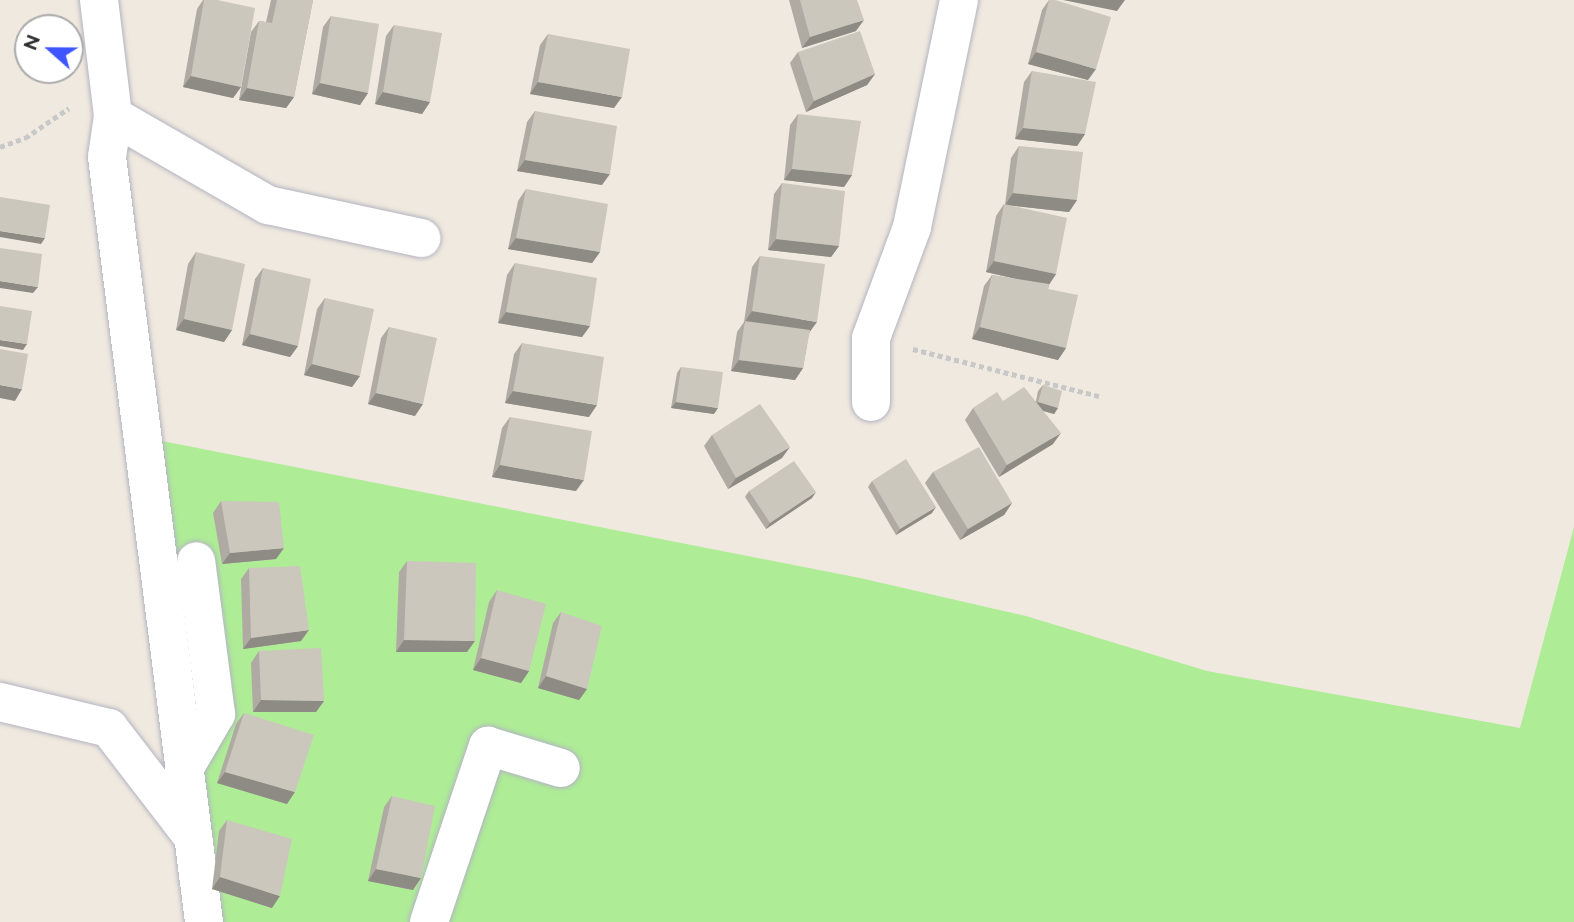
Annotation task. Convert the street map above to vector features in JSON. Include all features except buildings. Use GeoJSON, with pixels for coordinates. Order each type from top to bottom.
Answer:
{"type":"FeatureCollection","features":[{"type":"Feature","properties":{"kind":"street"},"geometry":{"type":"LineString","coordinates":[[99,0],[112,106],[107,157],[204,922]]}},
{"type":"Feature","properties":{"kind":"street"},"geometry":{"type":"LineString","coordinates":[[871,402],[872,338],[912,227],[959,0]]}},
{"type":"Feature","properties":{"kind":"street"},"geometry":{"type":"LineString","coordinates":[[112,106],[268,205],[421,238]]}},
{"type":"Feature","properties":{"kind":"street"},"geometry":{"type":"LineString","coordinates":[[184,769],[216,714],[195,561]]}},
{"type":"Feature","properties":{"kind":"street"},"geometry":{"type":"LineString","coordinates":[[0,702],[110,729],[194,838]]}},
{"type":"Feature","properties":{"kind":"street"},"geometry":{"type":"LineString","coordinates":[[429,922],[488,746],[561,768]]}},
{"type":"Feature","properties":{"kind":"path"},"geometry":{"type":"LineString","coordinates":[[0,147],[25,138],[73,105],[112,106]]}},
{"type":"Feature","properties":{"kind":"path"},"geometry":{"type":"LineString","coordinates":[[872,338],[1099,396]]}},
{"type":"Feature","properties":{"kind":"green space"},"geometry":{"type":"Polygon","coordinates":[[[162,441],[860,578],[1026,616],[1207,671],[1520,728],[1574,527],[1574,922],[216,922],[162,441]]]}}]}
